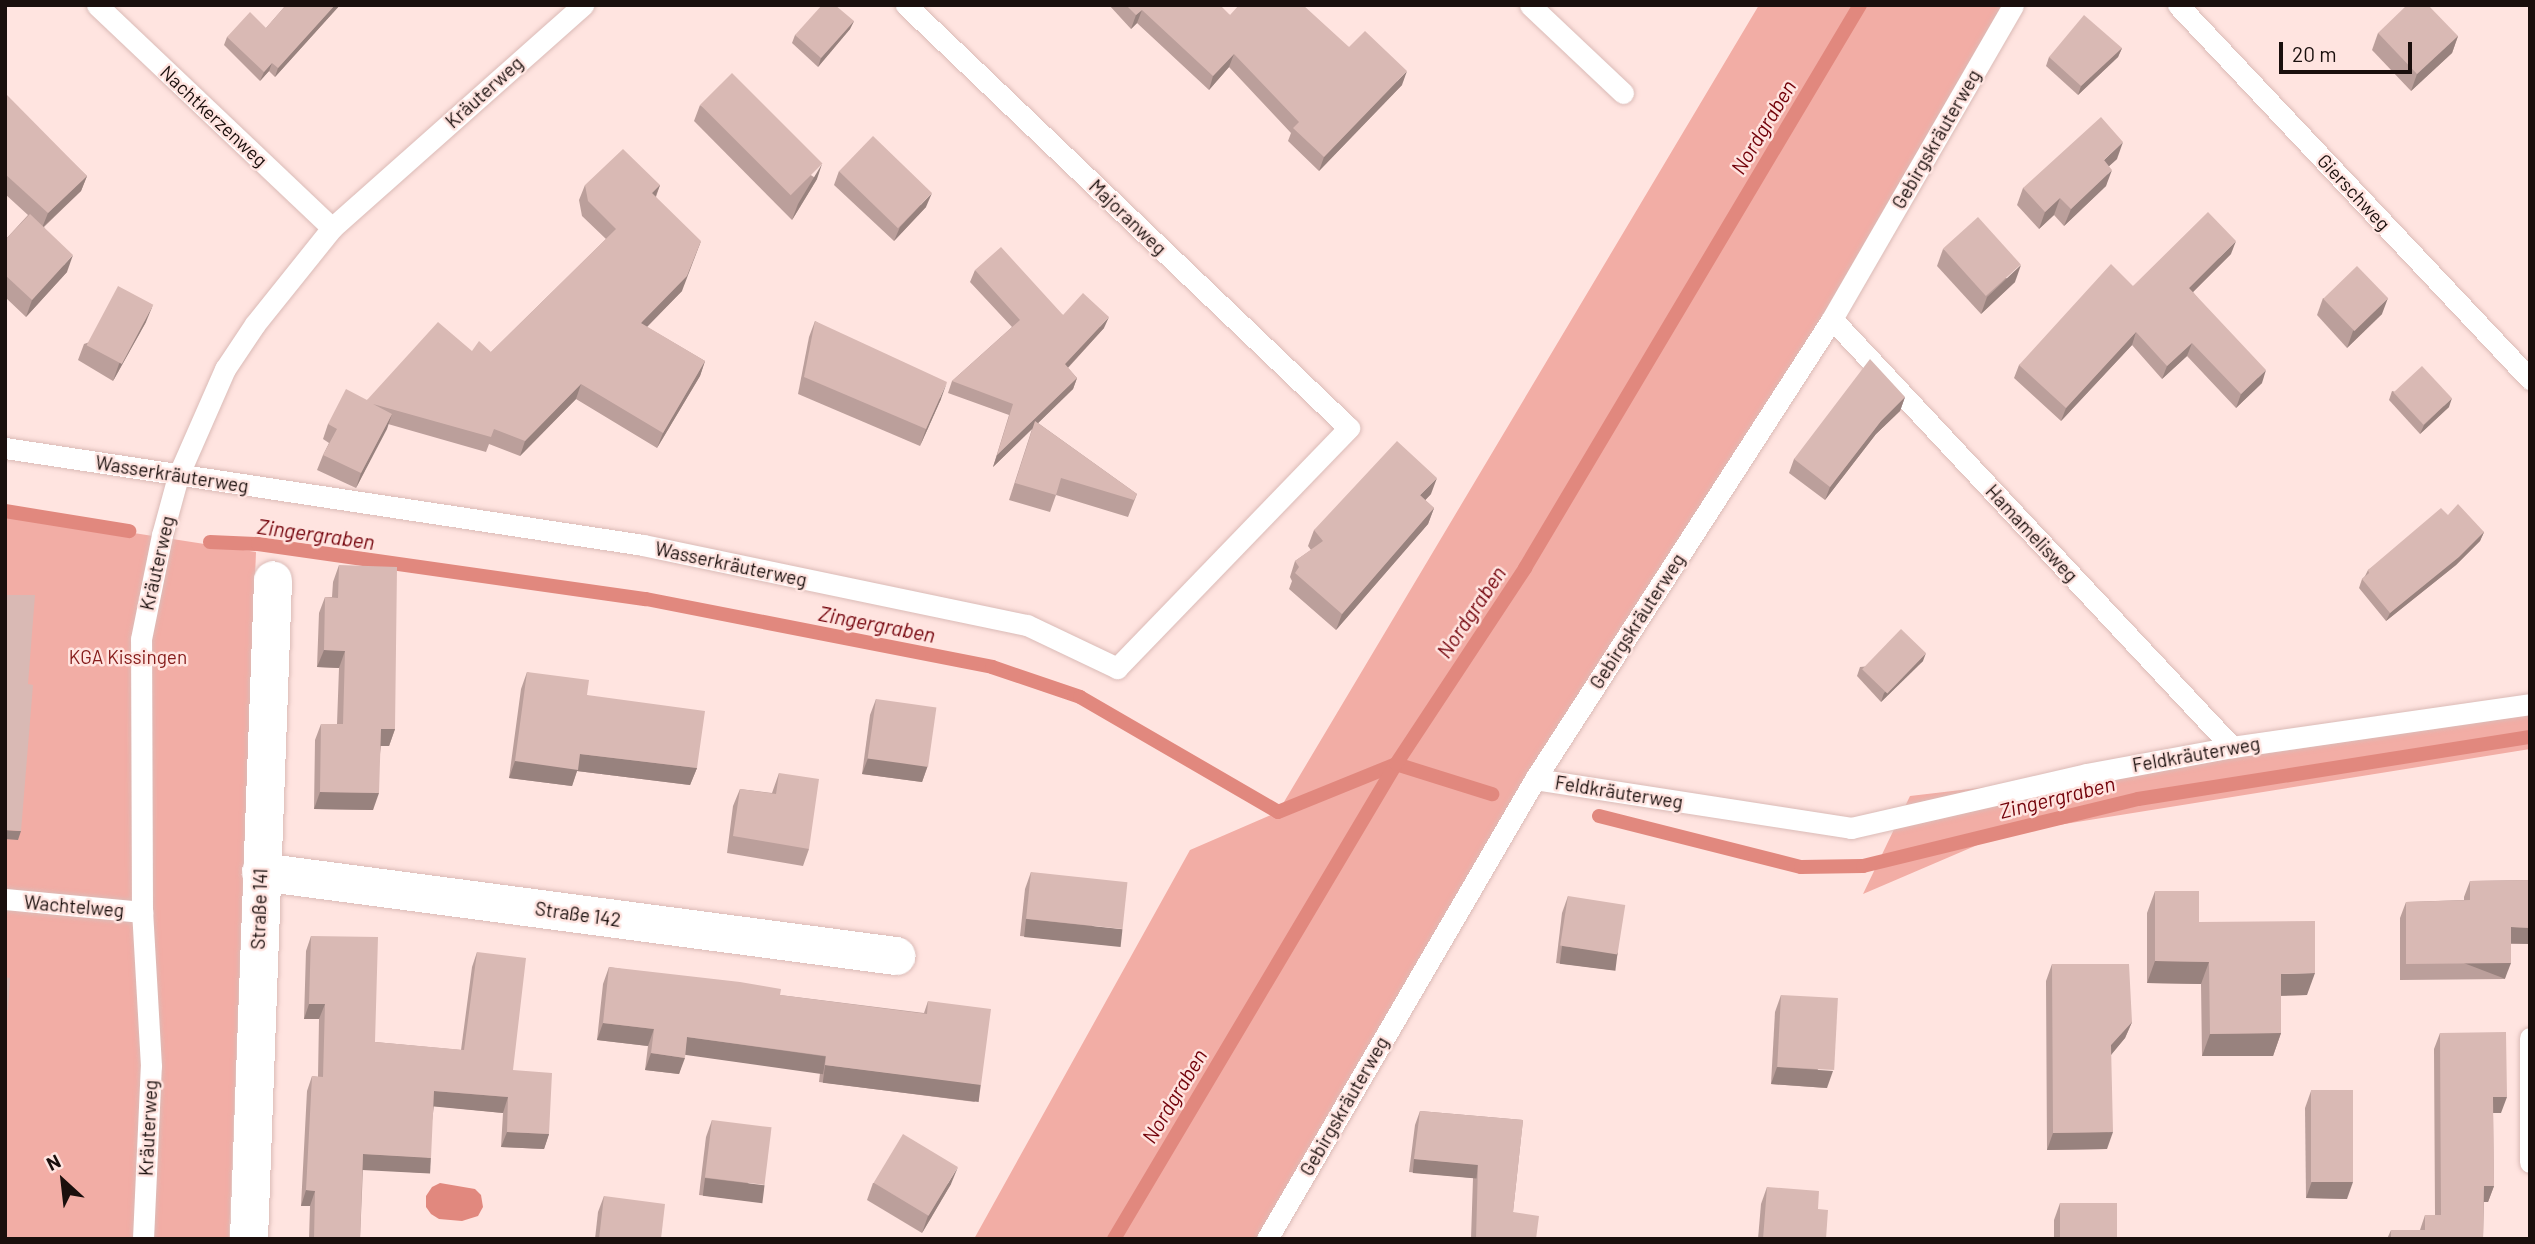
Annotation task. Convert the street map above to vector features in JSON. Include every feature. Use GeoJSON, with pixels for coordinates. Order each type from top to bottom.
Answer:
{"type":"FeatureCollection","features":[{"type":"Feature","properties":{"kind":"street","name":"Straße 141"},"geometry":{"type":"LineString","coordinates":[[249,1239],[272,580]]}},
{"type":"Feature","properties":{"kind":"street","name":"Straße 142"},"geometry":{"type":"LineString","coordinates":[[261,872],[896,956]]}},
{"type":"Feature","properties":{"kind":"lane","name":"Nachtkerzenweg"},"geometry":{"type":"LineString","coordinates":[[97,5],[332,228]]}},
{"type":"Feature","properties":{"kind":"lane","name":"Kräuterweg"},"geometry":{"type":"LineString","coordinates":[[143,1239],[151,1066],[142,912],[141,639],[178,476],[225,369],[255,324],[332,228],[583,5]]}},
{"type":"Feature","properties":{"kind":"lane","name":"Majoranweg"},"geometry":{"type":"LineString","coordinates":[[906,5],[1349,428]]}},
{"type":"Feature","properties":{"kind":"lane"},"geometry":{"type":"LineString","coordinates":[[1530,5],[1623,93]]}},
{"type":"Feature","properties":{"kind":"lane","name":"Gebirgskräuterweg"},"geometry":{"type":"LineString","coordinates":[[1267,1239],[1535,779],[1832,319],[2013,5]]}},
{"type":"Feature","properties":{"kind":"lane","name":"Gierschweg"},"geometry":{"type":"LineString","coordinates":[[2178,5],[2530,379]]}},
{"type":"Feature","properties":{"kind":"lane","name":"Hamamelisweg"},"geometry":{"type":"LineString","coordinates":[[1832,319],[2232,747]]}},
{"type":"Feature","properties":{"kind":"lane","name":"Wasserkräuterweg"},"geometry":{"type":"LineString","coordinates":[[5,448],[656,548],[1027,625],[1117,668],[1349,428]]}},
{"type":"Feature","properties":{"kind":"lane","name":"Feldkräuterweg"},"geometry":{"type":"LineString","coordinates":[[1535,779],[1851,828],[2087,774],[2232,747],[2530,704]]}},
{"type":"Feature","properties":{"kind":"lane","name":"Wachtelweg"},"geometry":{"type":"LineString","coordinates":[[5,900],[142,912]]}},
{"type":"Feature","properties":{"kind":"lane"},"geometry":{"type":"LineString","coordinates":[[2530,1038],[2530,1162]]}},
{"type":"Feature","properties":{"kind":"green space"},"geometry":{"type":"Polygon","coordinates":[[[1759,5],[2013,5],[1832,319],[1535,779],[1267,1239],[974,1239],[1190,850],[1278,812],[1759,5]]]}},
{"type":"Feature","properties":{"kind":"green space","name":"KGA Kissingen"},"geometry":{"type":"Polygon","coordinates":[[[5,513],[256,552],[229,1239],[5,1239],[5,513]]]}},
{"type":"Feature","properties":{"kind":"green space"},"geometry":{"type":"Polygon","coordinates":[[[2530,714],[2530,749],[2003,834],[1863,894],[1910,796],[2236,758],[2530,714]]]}},
{"type":"Feature","properties":{"kind":"shaded area"},"geometry":{"type":"Polygon","coordinates":[[[440,1183],[475,1189],[481,1195],[483,1207],[478,1216],[462,1221],[439,1219],[431,1214],[426,1207],[426,1196],[432,1187],[440,1183]]]}},
{"type":"Feature","properties":{"kind":"building"},"geometry":{"type":"Polygon","coordinates":[[[286,5],[335,5],[278,68],[272,63],[264,72],[227,37],[250,12],[266,28],[286,5]]]}},
{"type":"Feature","properties":{"kind":"building"},"geometry":{"type":"Polygon","coordinates":[[[822,5],[835,5],[854,21],[821,58],[795,35],[822,5]]]}},
{"type":"Feature","properties":{"kind":"building"},"geometry":{"type":"Polygon","coordinates":[[[1126,5],[1220,5],[1230,15],[1239,5],[1303,5],[1349,47],[1365,31],[1407,71],[1324,157],[1293,128],[1299,122],[1234,54],[1213,76],[1142,10],[1136,15],[1126,5]]]}},
{"type":"Feature","properties":{"kind":"building"},"geometry":{"type":"Polygon","coordinates":[[[2407,5],[2428,5],[2458,36],[2417,74],[2378,33],[2407,5]]]}},
{"type":"Feature","properties":{"kind":"building"},"geometry":{"type":"Polygon","coordinates":[[[2084,15],[2122,48],[2081,86],[2049,57],[2084,15]]]}},
{"type":"Feature","properties":{"kind":"building"},"geometry":{"type":"Polygon","coordinates":[[[732,73],[823,164],[791,195],[700,105],[732,73]]]}},
{"type":"Feature","properties":{"kind":"building"},"geometry":{"type":"Polygon","coordinates":[[[7,95],[87,176],[48,213],[5,174],[7,95]]]}},
{"type":"Feature","properties":{"kind":"building"},"geometry":{"type":"Polygon","coordinates":[[[2101,117],[2123,142],[2104,160],[2112,170],[2071,209],[2060,198],[2045,212],[2023,188],[2101,117]]]}},
{"type":"Feature","properties":{"kind":"building"},"geometry":{"type":"Polygon","coordinates":[[[873,136],[932,193],[898,228],[839,171],[873,136]]]}},
{"type":"Feature","properties":{"kind":"building"},"geometry":{"type":"Polygon","coordinates":[[[623,149],[660,185],[652,193],[701,241],[687,276],[641,323],[705,361],[663,433],[581,384],[525,441],[494,429],[491,437],[373,404],[392,414],[361,473],[323,455],[337,429],[328,424],[346,389],[367,400],[438,322],[472,351],[479,341],[491,352],[616,229],[588,201],[585,185],[623,149]]]}},
{"type":"Feature","properties":{"kind":"building"},"geometry":{"type":"Polygon","coordinates":[[[2208,212],[2236,241],[2189,288],[2266,370],[2241,394],[2192,343],[2167,366],[2136,332],[2066,408],[2019,365],[2111,264],[2133,286],[2208,212]]]}},
{"type":"Feature","properties":{"kind":"building"},"geometry":{"type":"Polygon","coordinates":[[[30,214],[73,255],[32,300],[5,275],[5,240],[30,214]]]}},
{"type":"Feature","properties":{"kind":"building"},"geometry":{"type":"Polygon","coordinates":[[[1978,217],[2021,265],[1986,296],[1943,248],[1978,217]]]}},
{"type":"Feature","properties":{"kind":"building"},"geometry":{"type":"Polygon","coordinates":[[[1001,247],[1063,315],[1083,293],[1109,317],[1065,364],[1077,378],[997,455],[1013,404],[952,381],[1020,320],[975,270],[1001,247]]]}},
{"type":"Feature","properties":{"kind":"building"},"geometry":{"type":"Polygon","coordinates":[[[2357,266],[2388,298],[2354,331],[2323,299],[2357,266]]]}},
{"type":"Feature","properties":{"kind":"building"},"geometry":{"type":"Polygon","coordinates":[[[118,286],[153,305],[122,364],[87,345],[118,286]]]}},
{"type":"Feature","properties":{"kind":"building"},"geometry":{"type":"Polygon","coordinates":[[[815,321],[947,382],[926,429],[804,377],[815,321]]]}},
{"type":"Feature","properties":{"kind":"building"},"geometry":{"type":"Polygon","coordinates":[[[1870,359],[1905,397],[1881,421],[1830,487],[1794,459],[1870,359]]]}},
{"type":"Feature","properties":{"kind":"building"},"geometry":{"type":"Polygon","coordinates":[[[2422,366],[2452,398],[2423,425],[2393,393],[2422,366]]]}},
{"type":"Feature","properties":{"kind":"building"},"geometry":{"type":"Polygon","coordinates":[[[1035,421],[1137,494],[1134,500],[1061,478],[1056,495],[1015,483],[1035,421]]]}},
{"type":"Feature","properties":{"kind":"building"},"geometry":{"type":"Polygon","coordinates":[[[1397,441],[1437,478],[1420,495],[1434,508],[1342,614],[1295,573],[1299,567],[1295,561],[1323,541],[1314,530],[1397,441]]]}},
{"type":"Feature","properties":{"kind":"building"},"geometry":{"type":"Polygon","coordinates":[[[2458,504],[2484,532],[2459,557],[2390,613],[2362,579],[2369,573],[2368,570],[2441,508],[2448,515],[2458,504]]]}},
{"type":"Feature","properties":{"kind":"building"},"geometry":{"type":"Polygon","coordinates":[[[339,565],[397,567],[395,729],[381,729],[379,793],[320,792],[321,724],[343,724],[345,651],[324,650],[325,597],[338,598],[339,565]]]}},
{"type":"Feature","properties":{"kind":"building"},"geometry":{"type":"Polygon","coordinates":[[[5,595],[35,595],[28,684],[33,685],[21,831],[5,830],[5,595]]]}},
{"type":"Feature","properties":{"kind":"building"},"geometry":{"type":"Polygon","coordinates":[[[1901,629],[1926,653],[1887,694],[1862,669],[1901,629]]]}},
{"type":"Feature","properties":{"kind":"building"},"geometry":{"type":"Polygon","coordinates":[[[527,672],[589,680],[587,695],[705,711],[697,768],[580,754],[578,770],[515,761],[527,672]]]}},
{"type":"Feature","properties":{"kind":"building"},"geometry":{"type":"Polygon","coordinates":[[[876,699],[936,707],[928,767],[868,758],[876,699]]]}},
{"type":"Feature","properties":{"kind":"building"},"geometry":{"type":"Polygon","coordinates":[[[779,773],[819,779],[809,849],[733,836],[740,789],[776,794],[779,773]]]}},
{"type":"Feature","properties":{"kind":"building"},"geometry":{"type":"Polygon","coordinates":[[[1031,872],[1127,882],[1123,929],[1026,919],[1031,872]]]}},
{"type":"Feature","properties":{"kind":"building"},"geometry":{"type":"Polygon","coordinates":[[[2530,880],[2530,928],[2511,927],[2511,963],[2406,964],[2406,902],[2470,900],[2470,881],[2530,880]]]}},
{"type":"Feature","properties":{"kind":"building"},"geometry":{"type":"Polygon","coordinates":[[[2155,891],[2199,891],[2199,922],[2315,921],[2315,973],[2281,974],[2281,1033],[2210,1034],[2209,962],[2155,961],[2155,891]]]}},
{"type":"Feature","properties":{"kind":"building"},"geometry":{"type":"Polygon","coordinates":[[[1568,896],[1625,905],[1617,954],[1560,945],[1568,896]]]}},
{"type":"Feature","properties":{"kind":"building"},"geometry":{"type":"Polygon","coordinates":[[[311,936],[378,937],[375,1042],[464,1050],[477,952],[526,958],[513,1070],[552,1073],[549,1134],[507,1132],[508,1097],[434,1091],[431,1158],[363,1154],[360,1239],[314,1239],[315,1191],[306,1190],[312,1076],[323,1077],[325,1004],[309,1004],[311,936]]]}},
{"type":"Feature","properties":{"kind":"building"},"geometry":{"type":"Polygon","coordinates":[[[2052,964],[2129,964],[2132,1022],[2111,1045],[2113,1132],[2053,1133],[2052,964]]]}},
{"type":"Feature","properties":{"kind":"building"},"geometry":{"type":"Polygon","coordinates":[[[609,967],[740,982],[781,989],[780,995],[927,1014],[928,1001],[991,1009],[981,1085],[825,1065],[826,1056],[687,1037],[685,1058],[651,1053],[654,1029],[603,1023],[609,967]]]}},
{"type":"Feature","properties":{"kind":"building"},"geometry":{"type":"Polygon","coordinates":[[[5,977],[10,978],[8,1010],[5,1010],[5,977]]]}},
{"type":"Feature","properties":{"kind":"building"},"geometry":{"type":"Polygon","coordinates":[[[1781,995],[1838,998],[1834,1070],[1777,1067],[1781,995]]]}},
{"type":"Feature","properties":{"kind":"building"},"geometry":{"type":"Polygon","coordinates":[[[2506,1032],[2507,1097],[2493,1097],[2494,1186],[2484,1186],[2483,1239],[2391,1239],[2391,1230],[2425,1230],[2425,1215],[2441,1215],[2440,1033],[2506,1032]]]}},
{"type":"Feature","properties":{"kind":"building"},"geometry":{"type":"Polygon","coordinates":[[[2311,1090],[2353,1090],[2353,1182],[2311,1182],[2311,1090]]]}},
{"type":"Feature","properties":{"kind":"building"},"geometry":{"type":"Polygon","coordinates":[[[1420,1111],[1523,1120],[1513,1212],[1539,1216],[1536,1239],[1476,1239],[1478,1165],[1414,1159],[1420,1111]]]}},
{"type":"Feature","properties":{"kind":"building"},"geometry":{"type":"Polygon","coordinates":[[[712,1120],[772,1127],[764,1185],[705,1178],[712,1120]]]}},
{"type":"Feature","properties":{"kind":"building"},"geometry":{"type":"Polygon","coordinates":[[[903,1134],[958,1167],[929,1216],[874,1183],[903,1134]]]}},
{"type":"Feature","properties":{"kind":"building"},"geometry":{"type":"Polygon","coordinates":[[[1767,1187],[1819,1191],[1818,1209],[1828,1210],[1826,1239],[1763,1239],[1767,1187]]]}},
{"type":"Feature","properties":{"kind":"building"},"geometry":{"type":"Polygon","coordinates":[[[604,1196],[665,1204],[661,1239],[599,1239],[604,1196]]]}},
{"type":"Feature","properties":{"kind":"building"},"geometry":{"type":"Polygon","coordinates":[[[2060,1203],[2117,1203],[2117,1239],[2060,1239],[2060,1203]]]}},
{"type":"Feature","properties":{"kind":"waterway","name":"Nordgraben"},"geometry":{"type":"LineString","coordinates":[[1114,1239],[1396,764],[1525,568],[1860,5]]}},
{"type":"Feature","properties":{"kind":"waterway"},"geometry":{"type":"LineString","coordinates":[[5,511],[129,531]]}},
{"type":"Feature","properties":{"kind":"waterway","name":"Zingergraben"},"geometry":{"type":"LineString","coordinates":[[210,542],[258,544],[646,599],[992,667],[1080,697],[1278,812],[1396,764],[1492,794]]}},
{"type":"Feature","properties":{"kind":"waterway","name":"Zingergraben"},"geometry":{"type":"LineString","coordinates":[[1599,816],[1801,867],[1863,866],[2138,799],[2530,737]]}}]}
